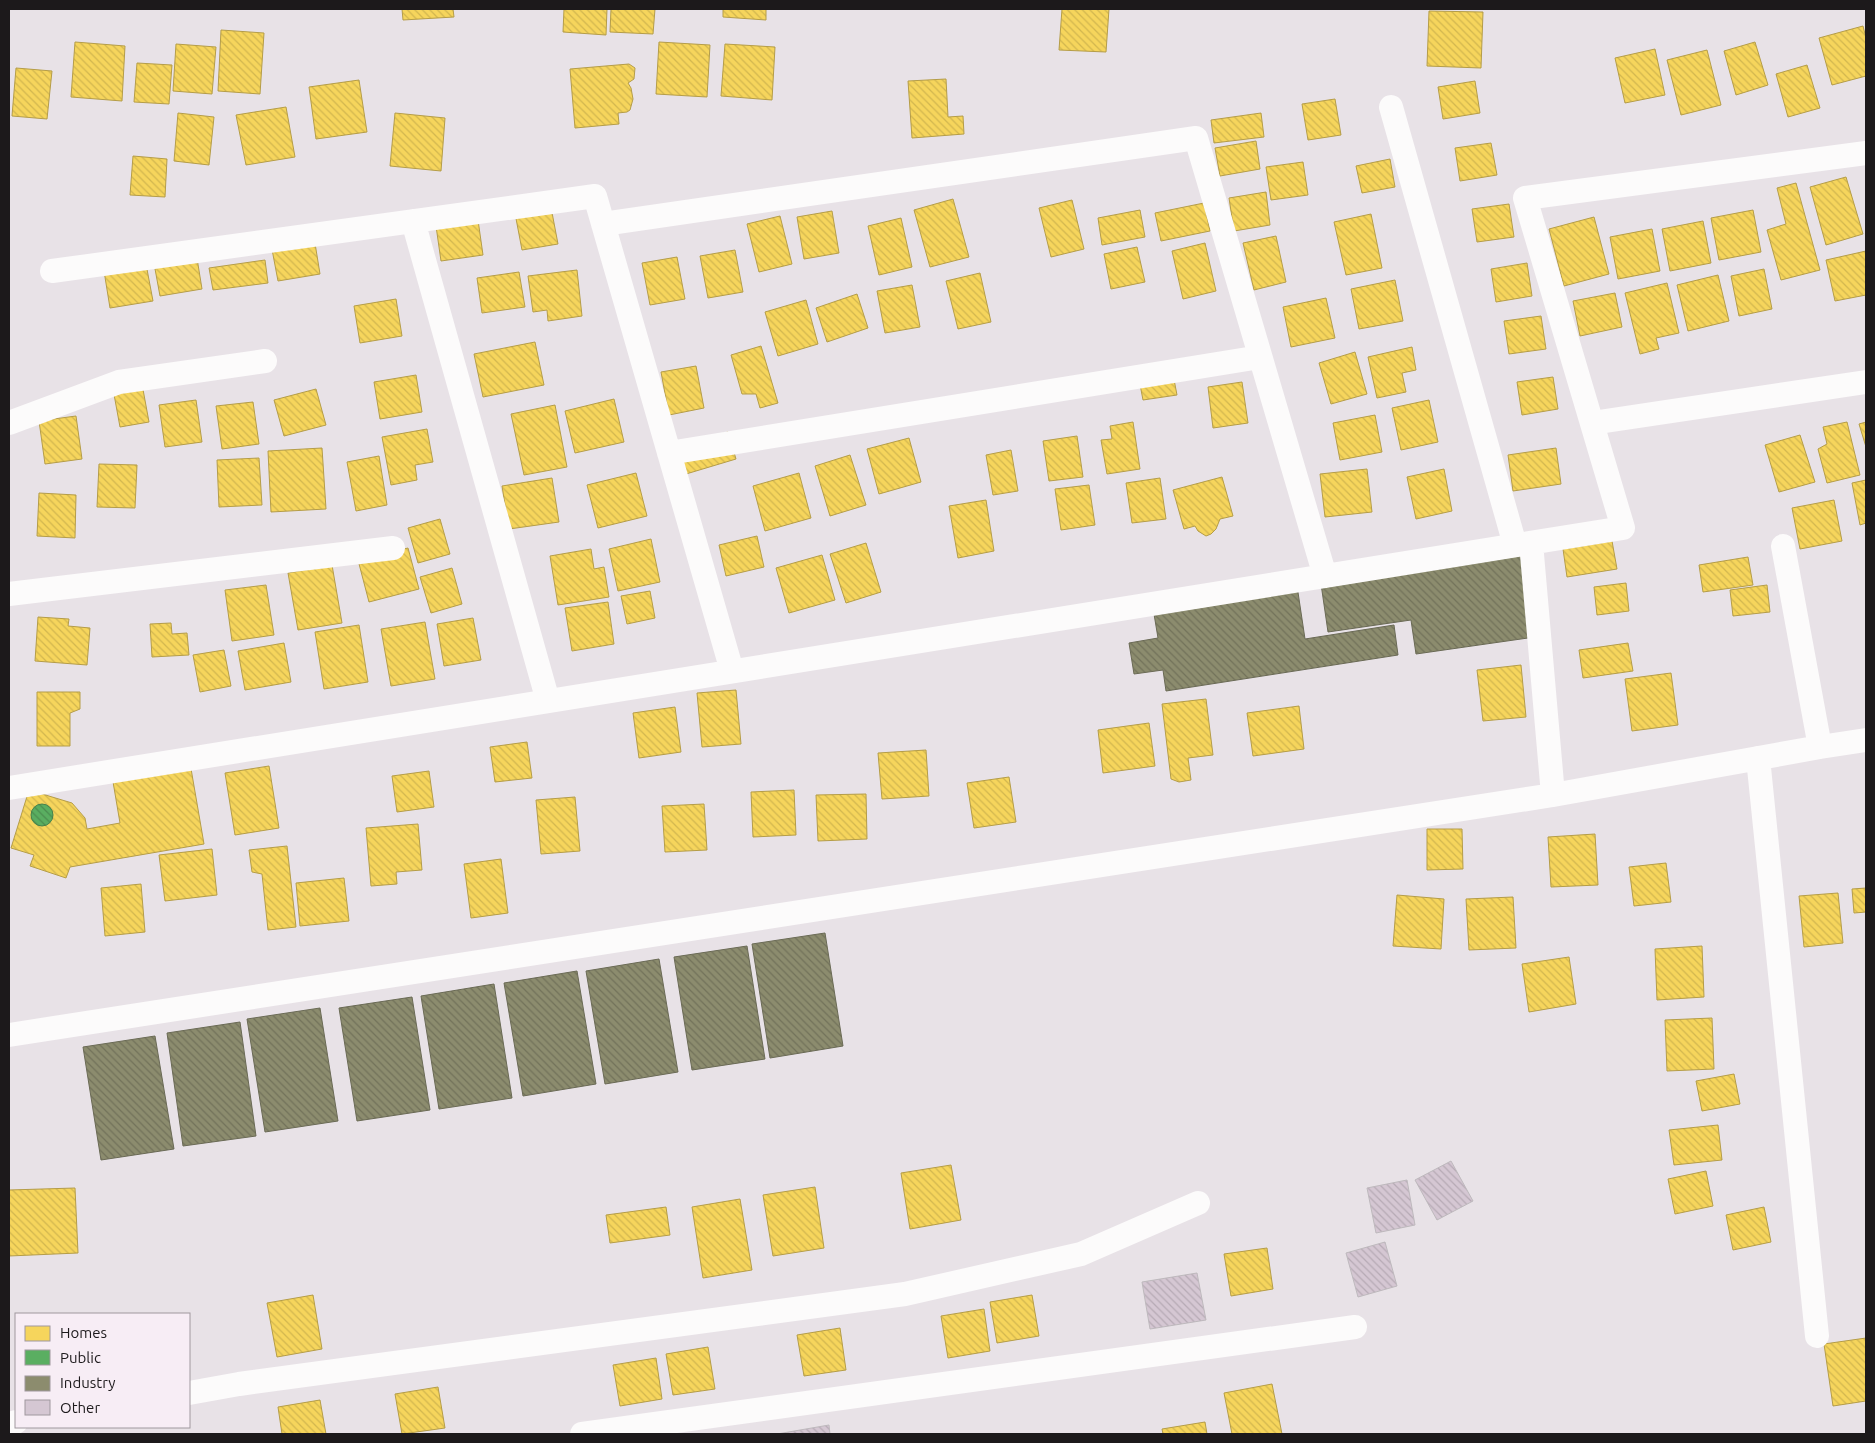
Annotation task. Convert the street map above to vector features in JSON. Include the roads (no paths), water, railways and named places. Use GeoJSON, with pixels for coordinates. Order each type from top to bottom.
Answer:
{"type":"FeatureCollection","features":[{"type":"Feature","properties":{"kind":"street"},"geometry":{"type":"LineString","coordinates":[[1391,107],[1523,544],[1553,795]]}},
{"type":"Feature","properties":{"kind":"street"},"geometry":{"type":"LineString","coordinates":[[603,224],[1196,138],[1325,576]]}},
{"type":"Feature","properties":{"kind":"street"},"geometry":{"type":"LineString","coordinates":[[9,788],[1623,528],[1525,198],[1866,153]]}},
{"type":"Feature","properties":{"kind":"street"},"geometry":{"type":"LineString","coordinates":[[52,271],[595,196],[732,672]]}},
{"type":"Feature","properties":{"kind":"street"},"geometry":{"type":"LineString","coordinates":[[413,221],[548,701]]}},
{"type":"Feature","properties":{"kind":"street"},"geometry":{"type":"LineString","coordinates":[[669,452],[1260,357]]}},
{"type":"Feature","properties":{"kind":"street"},"geometry":{"type":"LineString","coordinates":[[9,423],[119,382],[265,361]]}},
{"type":"Feature","properties":{"kind":"street"},"geometry":{"type":"LineString","coordinates":[[1592,423],[1866,382]]}},
{"type":"Feature","properties":{"kind":"street"},"geometry":{"type":"LineString","coordinates":[[1782,546],[1820,746]]}},
{"type":"Feature","properties":{"kind":"street"},"geometry":{"type":"LineString","coordinates":[[9,594],[393,548]]}},
{"type":"Feature","properties":{"kind":"street"},"geometry":{"type":"LineString","coordinates":[[9,1035],[1553,795],[1820,746],[1866,740]]}},
{"type":"Feature","properties":{"kind":"street"},"geometry":{"type":"LineString","coordinates":[[1758,758],[1817,1336]]}},
{"type":"Feature","properties":{"kind":"street"},"geometry":{"type":"LineString","coordinates":[[190,1393],[248,1383],[905,1294],[1081,1254],[1198,1203]]}},
{"type":"Feature","properties":{"kind":"street"},"geometry":{"type":"LineString","coordinates":[[582,1434],[1355,1327]]}}]}
